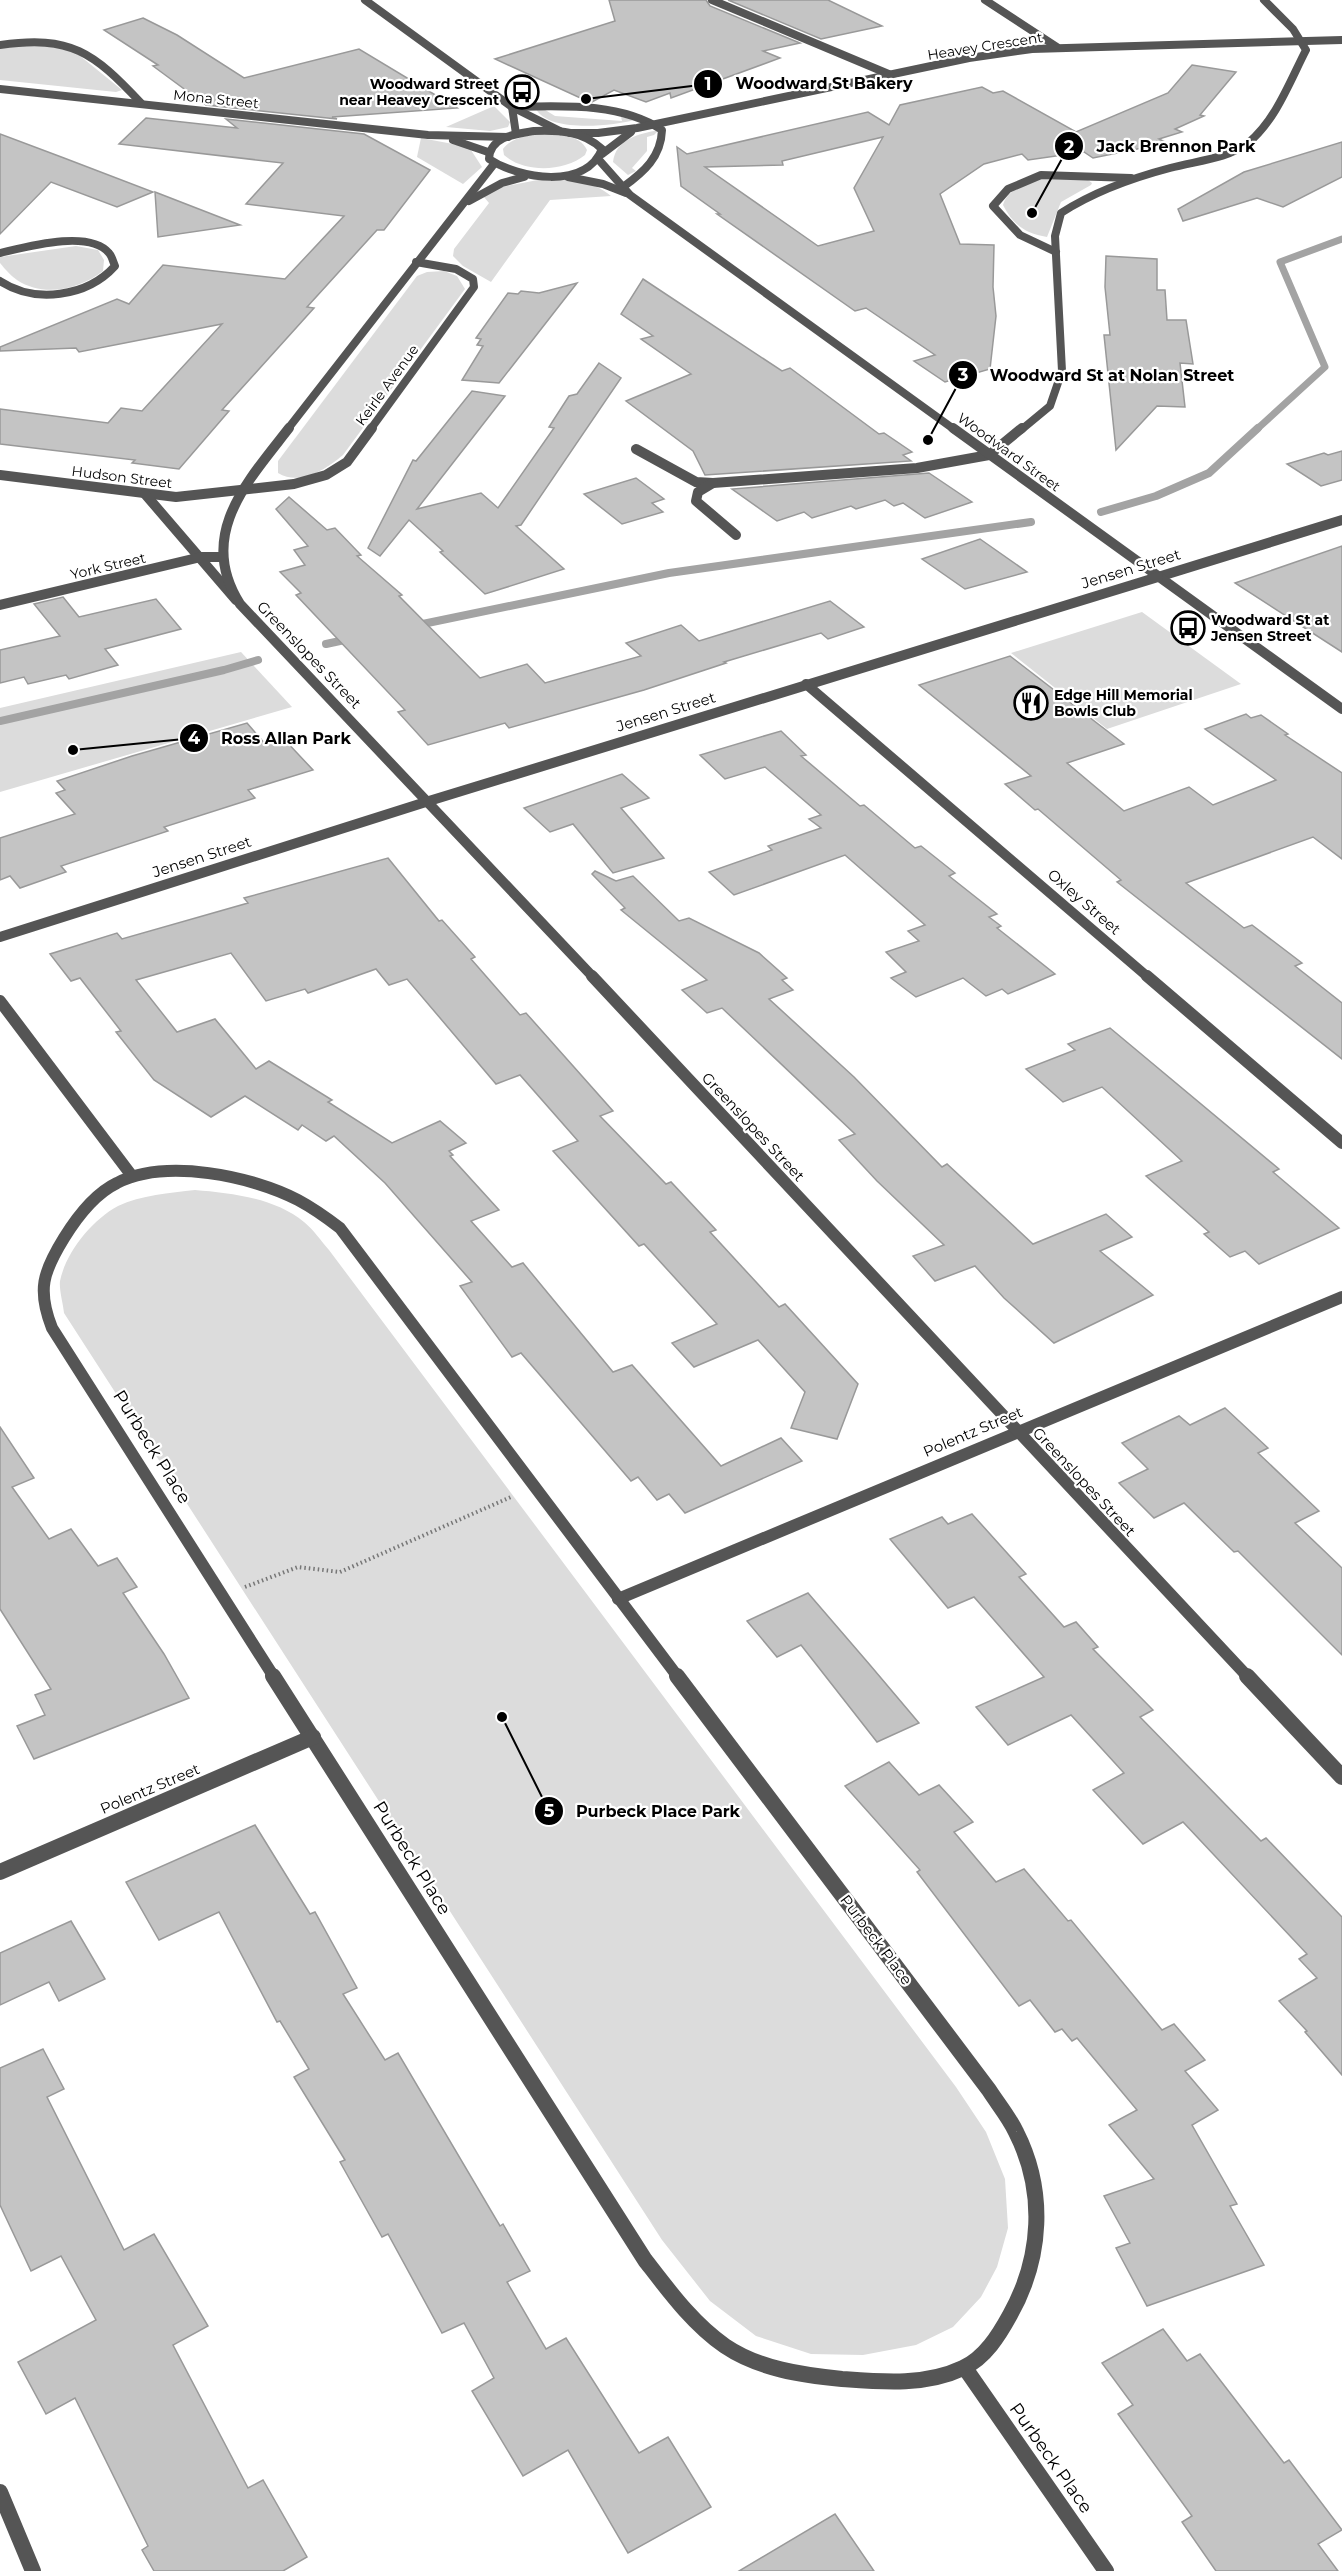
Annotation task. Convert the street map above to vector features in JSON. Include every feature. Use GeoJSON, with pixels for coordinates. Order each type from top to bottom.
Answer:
{"type":"FeatureCollection","features":[{"type":"Feature","properties":{"kind":"street"},"geometry":{"type":"LineString","coordinates":[[364,0],[512,107],[561,131],[570,133]]}},
{"type":"Feature","properties":{"kind":"street"},"geometry":{"type":"LineString","coordinates":[[712,0],[891,75]]}},
{"type":"Feature","properties":{"kind":"street"},"geometry":{"type":"LineString","coordinates":[[985,0],[1057,47]]}},
{"type":"Feature","properties":{"kind":"street"},"geometry":{"type":"LineString","coordinates":[[636,449],[696,482],[713,483],[917,468],[990,455],[1050,406],[1056,394],[1062,371],[1055,236],[1061,213],[1074,203],[1138,178],[1249,144],[1263,129],[1306,50],[1302,40],[1279,13],[1264,0]]}},
{"type":"Feature","properties":{"kind":"street"},"geometry":{"type":"LineString","coordinates":[[0,45],[41,40],[67,44],[112,73],[141,103]]}},
{"type":"Feature","properties":{"kind":"street","name":"Heavey Crescent"},"geometry":{"type":"LineString","coordinates":[[570,133],[598,133],[637,128],[969,58],[1057,47],[1342,40]]}},
{"type":"Feature","properties":{"kind":"street","name":"Mona Street"},"geometry":{"type":"LineString","coordinates":[[1,90],[428,135],[461,142],[488,153]]}},
{"type":"Feature","properties":{"kind":"street"},"geometry":{"type":"LineString","coordinates":[[512,107],[545,106],[588,109],[620,114],[656,124],[662,130],[663,141],[657,157],[642,173],[623,187]]}},
{"type":"Feature","properties":{"kind":"street"},"geometry":{"type":"LineString","coordinates":[[512,107],[512,135],[492,145],[488,153],[489,159],[503,170],[531,176]]}},
{"type":"Feature","properties":{"kind":"street","name":"Heavey Crescent"},"geometry":{"type":"LineString","coordinates":[[560,175],[584,170],[601,157],[610,145],[637,128]]}},
{"type":"Feature","properties":{"kind":"street","name":"Mona Street"},"geometry":{"type":"LineString","coordinates":[[428,135],[512,135],[534,131],[561,131]]}},
{"type":"Feature","properties":{"kind":"street","name":"Woodward Street"},"geometry":{"type":"LineString","coordinates":[[570,133],[596,142],[602,149],[601,157],[630,195],[1342,709]]}},
{"type":"Feature","properties":{"kind":"street"},"geometry":{"type":"LineString","coordinates":[[240,604],[224,578],[223,557],[228,520],[241,490],[494,164]]}},
{"type":"Feature","properties":{"kind":"street"},"geometry":{"type":"LineString","coordinates":[[458,208],[502,183],[531,176],[560,175]]}},
{"type":"Feature","properties":{"kind":"street","name":"Woodward Street"},"geometry":{"type":"LineString","coordinates":[[560,175],[596,182],[630,195]]}},
{"type":"Feature","properties":{"kind":"street"},"geometry":{"type":"LineString","coordinates":[[1056,252],[1020,235],[993,206],[1008,189],[1041,175],[1138,178]]}},
{"type":"Feature","properties":{"kind":"street"},"geometry":{"type":"LineString","coordinates":[[0,253],[58,241],[75,241],[106,250],[113,258],[115,266],[97,283],[59,293],[18,291],[0,281]]}},
{"type":"Feature","properties":{"kind":"street","name":"Keirle Avenue"},"geometry":{"type":"LineString","coordinates":[[241,490],[306,483],[325,477],[347,462],[474,287],[473,279],[456,269],[416,262]]}},
{"type":"Feature","properties":{"kind":"street","name":"Hudson Street"},"geometry":{"type":"LineString","coordinates":[[0,475],[145,495],[196,496],[241,490]]}},
{"type":"Feature","properties":{"kind":"street"},"geometry":{"type":"LineString","coordinates":[[713,483],[698,492],[696,501],[736,535]]}},
{"type":"Feature","properties":{"kind":"street","name":"Greenslopes Street"},"geometry":{"type":"LineString","coordinates":[[145,495],[240,604],[429,801],[1016,1432],[1342,1778]]}},
{"type":"Feature","properties":{"kind":"street","name":"Jensen Street"},"geometry":{"type":"LineString","coordinates":[[0,937],[429,801],[1342,520]]}},
{"type":"Feature","properties":{"kind":"street","name":"York Street"},"geometry":{"type":"LineString","coordinates":[[0,605],[201,557],[223,557]]}},
{"type":"Feature","properties":{"kind":"street","name":"Oxley Street"},"geometry":{"type":"LineString","coordinates":[[806,684],[1342,1143]]}},
{"type":"Feature","properties":{"kind":"street"},"geometry":{"type":"LineString","coordinates":[[0,1001],[132,1176]]}},
{"type":"Feature","properties":{"kind":"street","name":"Purbeck Place"},"geometry":{"type":"LineString","coordinates":[[158,1171],[223,1175],[258,1183],[317,1209],[340,1228],[989,2090],[1020,2138],[1037,2193],[1038,2237],[1023,2291],[1002,2331],[965,2368],[904,2383],[828,2377],[774,2368],[726,2347],[684,2310],[645,2260],[52,1328],[44,1309],[42,1288],[63,1238],[109,1187],[132,1176],[158,1171]]}},
{"type":"Feature","properties":{"kind":"street","name":"Polentz Street"},"geometry":{"type":"LineString","coordinates":[[618,1599],[1342,1297]]}},
{"type":"Feature","properties":{"kind":"street","name":"Polentz Street"},"geometry":{"type":"LineString","coordinates":[[0,1872],[312,1737]]}},
{"type":"Feature","properties":{"kind":"street","name":"Purbeck Place"},"geometry":{"type":"LineString","coordinates":[[965,2368],[1106,2571]]}},
{"type":"Feature","properties":{"kind":"street"},"geometry":{"type":"LineString","coordinates":[[0,2492],[33,2571]]}},
{"type":"Feature","properties":{"kind":"path"},"geometry":{"type":"LineString","coordinates":[[223,1596],[298,1567],[340,1572],[534,1487]]}},
{"type":"Feature","properties":{"kind":"shaded area"},"geometry":{"type":"Polygon","coordinates":[[[28,43],[74,51],[122,90],[116,92],[0,80],[0,47],[28,43]]]}},
{"type":"Feature","properties":{"kind":"shaded area"},"geometry":{"type":"Polygon","coordinates":[[[494,106],[510,122],[508,127],[490,131],[446,127],[494,106]]]}},
{"type":"Feature","properties":{"kind":"shaded area"},"geometry":{"type":"Polygon","coordinates":[[[542,108],[555,116],[622,121],[621,117],[635,120],[612,124],[567,125],[543,117],[536,109],[542,108]]]}},
{"type":"Feature","properties":{"kind":"shaded area"},"geometry":{"type":"Polygon","coordinates":[[[659,130],[647,137],[647,151],[632,168],[636,171],[628,175],[613,162],[618,148],[623,143],[643,133],[659,130]]]}},
{"type":"Feature","properties":{"kind":"shaded area"},"geometry":{"type":"Polygon","coordinates":[[[541,134],[573,138],[584,145],[587,150],[585,155],[566,165],[544,168],[522,165],[504,155],[503,149],[511,142],[541,134]]]}},
{"type":"Feature","properties":{"kind":"shaded area"},"geometry":{"type":"Polygon","coordinates":[[[421,138],[469,147],[482,167],[463,184],[417,157],[421,138]]]}},
{"type":"Feature","properties":{"kind":"shaded area"},"geometry":{"type":"Polygon","coordinates":[[[1042,178],[1088,180],[1092,183],[1061,202],[1047,237],[1026,231],[1011,218],[1003,205],[1009,194],[1042,178]]]}},
{"type":"Feature","properties":{"kind":"shaded area"},"geometry":{"type":"Polygon","coordinates":[[[543,179],[570,180],[588,184],[611,196],[550,200],[491,282],[463,266],[453,256],[454,249],[489,203],[484,197],[497,188],[543,179]]]}},
{"type":"Feature","properties":{"kind":"shaded area"},"geometry":{"type":"Polygon","coordinates":[[[76,246],[98,250],[104,260],[103,271],[73,287],[50,290],[28,286],[15,278],[0,263],[0,257],[76,246]]]}},
{"type":"Feature","properties":{"kind":"shaded area"},"geometry":{"type":"Polygon","coordinates":[[[444,271],[457,276],[465,289],[343,455],[320,471],[303,477],[286,477],[278,473],[278,461],[417,276],[427,272],[444,271]]]}},
{"type":"Feature","properties":{"kind":"shaded area"},"geometry":{"type":"Polygon","coordinates":[[[1142,612],[1241,684],[1107,729],[1011,653],[1142,612]]]}},
{"type":"Feature","properties":{"kind":"shaded area"},"geometry":{"type":"Polygon","coordinates":[[[241,652],[292,707],[0,792],[0,708],[241,652]]]}},
{"type":"Feature","properties":{"kind":"shaded area"},"geometry":{"type":"Polygon","coordinates":[[[195,1190],[238,1195],[280,1207],[308,1225],[329,1250],[956,2087],[986,2132],[1005,2179],[1008,2228],[997,2267],[981,2297],[953,2327],[916,2345],[863,2355],[811,2354],[756,2336],[710,2301],[662,2240],[64,1313],[60,1285],[63,1270],[74,1248],[90,1228],[108,1212],[136,1199],[195,1190]]]}},
{"type":"Feature","properties":{"kind":"building"},"geometry":{"type":"Polygon","coordinates":[[[609,0],[706,0],[710,6],[800,43],[763,51],[780,58],[671,98],[670,93],[646,102],[614,90],[592,102],[587,101],[495,59],[615,21],[609,0]]]}},
{"type":"Feature","properties":{"kind":"building"},"geometry":{"type":"Polygon","coordinates":[[[728,0],[828,0],[882,26],[821,39],[728,0]]]}},
{"type":"Feature","properties":{"kind":"building"},"geometry":{"type":"Polygon","coordinates":[[[143,18],[177,35],[244,78],[359,49],[457,108],[332,117],[337,119],[206,105],[153,66],[158,65],[104,30],[143,18]]]}},
{"type":"Feature","properties":{"kind":"building"},"geometry":{"type":"Polygon","coordinates":[[[1192,65],[1236,72],[1200,115],[1204,116],[1175,129],[1182,132],[1159,139],[1167,143],[1093,158],[1084,152],[1028,160],[1022,154],[984,164],[940,194],[960,244],[994,245],[993,287],[996,316],[990,369],[945,382],[914,361],[935,355],[866,308],[855,311],[681,186],[677,147],[687,154],[868,112],[889,125],[900,105],[982,87],[993,93],[1003,91],[1076,132],[1168,93],[1192,65]],[[883,137],[782,161],[783,165],[705,167],[818,246],[874,231],[854,188],[883,137]]]}},
{"type":"Feature","properties":{"kind":"building"},"geometry":{"type":"Polygon","coordinates":[[[146,118],[237,128],[226,119],[364,134],[430,170],[384,230],[377,230],[307,307],[314,308],[222,410],[229,411],[179,469],[132,463],[135,460],[0,444],[0,409],[108,423],[121,408],[142,411],[222,324],[79,352],[76,348],[0,351],[0,347],[117,299],[129,304],[163,265],[285,279],[344,216],[246,204],[283,163],[119,144],[146,118]]]}},
{"type":"Feature","properties":{"kind":"building"},"geometry":{"type":"Polygon","coordinates":[[[0,134],[153,192],[117,207],[51,182],[0,234],[0,134]]]}},
{"type":"Feature","properties":{"kind":"building"},"geometry":{"type":"Polygon","coordinates":[[[1342,142],[1342,177],[1283,207],[1257,198],[1183,221],[1178,209],[1244,172],[1342,142]]]}},
{"type":"Feature","properties":{"kind":"building"},"geometry":{"type":"Polygon","coordinates":[[[155,192],[240,225],[158,237],[155,192]]]}},
{"type":"Feature","properties":{"kind":"building"},"geometry":{"type":"Polygon","coordinates":[[[1106,256],[1157,259],[1157,290],[1165,290],[1167,320],[1186,320],[1193,364],[1180,363],[1185,407],[1157,406],[1116,450],[1104,335],[1110,335],[1105,287],[1106,256]]]}},
{"type":"Feature","properties":{"kind":"building"},"geometry":{"type":"Polygon","coordinates":[[[643,279],[782,371],[790,368],[879,434],[884,433],[912,452],[903,455],[911,461],[705,475],[693,451],[626,401],[691,374],[641,339],[653,336],[621,314],[643,279]]]}},
{"type":"Feature","properties":{"kind":"building"},"geometry":{"type":"Polygon","coordinates":[[[577,283],[499,383],[462,380],[483,346],[477,345],[481,339],[476,338],[508,293],[518,294],[521,291],[539,293],[577,283]]]}},
{"type":"Feature","properties":{"kind":"building"},"geometry":{"type":"Polygon","coordinates":[[[599,363],[621,378],[521,525],[516,526],[564,569],[485,594],[409,520],[380,556],[368,548],[413,460],[416,461],[472,391],[505,396],[417,509],[481,493],[498,508],[554,428],[549,427],[569,396],[577,394],[599,363]]]}},
{"type":"Feature","properties":{"kind":"building"},"geometry":{"type":"Polygon","coordinates":[[[1342,451],[1342,480],[1321,486],[1287,464],[1324,453],[1328,455],[1342,451]]]}},
{"type":"Feature","properties":{"kind":"building"},"geometry":{"type":"Polygon","coordinates":[[[929,473],[972,502],[925,518],[903,503],[894,506],[885,500],[856,509],[851,506],[812,518],[804,512],[777,521],[732,489],[929,473]]]}},
{"type":"Feature","properties":{"kind":"building"},"geometry":{"type":"Polygon","coordinates":[[[636,478],[664,499],[652,503],[663,512],[622,524],[584,494],[636,478]]]}},
{"type":"Feature","properties":{"kind":"building"},"geometry":{"type":"Polygon","coordinates":[[[289,497],[327,530],[335,528],[361,555],[357,556],[402,595],[399,596],[480,678],[527,664],[545,683],[641,656],[626,643],[681,625],[699,641],[830,601],[864,627],[828,639],[821,633],[724,662],[726,663],[644,690],[509,728],[505,723],[428,745],[398,712],[405,710],[296,595],[301,593],[280,572],[305,565],[294,550],[308,546],[276,509],[289,497]]]}},
{"type":"Feature","properties":{"kind":"building"},"geometry":{"type":"Polygon","coordinates":[[[980,539],[1027,572],[965,589],[922,559],[980,539]]]}},
{"type":"Feature","properties":{"kind":"building"},"geometry":{"type":"Polygon","coordinates":[[[1342,546],[1342,652],[1235,583],[1342,546]]]}},
{"type":"Feature","properties":{"kind":"building"},"geometry":{"type":"Polygon","coordinates":[[[63,597],[79,617],[156,599],[181,629],[105,649],[118,665],[69,679],[66,675],[28,684],[24,677],[0,683],[0,650],[60,636],[34,604],[63,597]]]}},
{"type":"Feature","properties":{"kind":"building"},"geometry":{"type":"Polygon","coordinates":[[[1010,656],[1124,744],[1067,763],[1124,811],[1189,787],[1213,805],[1276,780],[1205,729],[1246,714],[1251,718],[1261,715],[1288,734],[1285,735],[1342,773],[1342,859],[1313,837],[1186,883],[1244,928],[1252,925],[1302,963],[1295,966],[1342,1003],[1342,1059],[1117,882],[1121,880],[1005,784],[1031,776],[919,685],[1010,656]]]}},
{"type":"Feature","properties":{"kind":"building"},"geometry":{"type":"Polygon","coordinates":[[[247,723],[266,745],[284,739],[313,770],[248,790],[255,798],[164,827],[168,831],[61,866],[66,872],[20,888],[10,876],[0,880],[0,838],[75,814],[56,793],[65,790],[57,781],[132,756],[247,723]]]}},
{"type":"Feature","properties":{"kind":"building"},"geometry":{"type":"Polygon","coordinates":[[[781,731],[806,755],[801,756],[860,806],[864,805],[915,848],[921,846],[955,873],[949,876],[997,914],[989,917],[1001,926],[997,928],[1055,974],[1008,994],[1002,989],[986,996],[963,978],[916,997],[891,978],[906,972],[886,952],[919,941],[908,931],[925,925],[845,855],[734,895],[709,872],[772,850],[768,846],[821,828],[809,819],[821,815],[765,767],[725,779],[700,755],[781,731]]]}},
{"type":"Feature","properties":{"kind":"building"},"geometry":{"type":"Polygon","coordinates":[[[622,774],[649,798],[621,808],[664,858],[613,873],[573,824],[550,832],[524,808],[622,774]]]}},
{"type":"Feature","properties":{"kind":"building"},"geometry":{"type":"Polygon","coordinates":[[[388,858],[439,921],[442,920],[475,957],[471,959],[520,1015],[526,1013],[613,1111],[600,1116],[666,1184],[671,1182],[716,1230],[710,1232],[779,1307],[785,1304],[858,1384],[837,1439],[791,1428],[805,1392],[758,1340],[694,1367],[672,1343],[717,1324],[644,1244],[639,1246],[553,1151],[578,1141],[520,1075],[496,1084],[407,979],[389,985],[376,969],[308,993],[305,989],[266,1001],[231,953],[136,980],[177,1032],[215,1019],[256,1069],[269,1061],[332,1100],[328,1102],[392,1143],[440,1121],[466,1143],[449,1151],[453,1155],[450,1156],[499,1210],[471,1221],[512,1267],[523,1263],[613,1372],[632,1365],[721,1466],[781,1438],[802,1461],[685,1513],[669,1494],[657,1500],[638,1477],[631,1481],[521,1353],[512,1357],[460,1286],[472,1282],[385,1183],[334,1136],[326,1141],[302,1125],[298,1130],[245,1096],[211,1117],[154,1080],[116,1032],[121,1031],[80,978],[71,981],[50,954],[117,933],[122,939],[248,903],[244,898],[388,858]]]}},
{"type":"Feature","properties":{"kind":"building"},"geometry":{"type":"Polygon","coordinates":[[[595,871],[616,881],[633,876],[679,921],[689,918],[759,953],[787,978],[782,980],[793,990],[769,999],[854,1077],[942,1167],[947,1164],[1033,1244],[1106,1214],[1132,1237],[1100,1251],[1153,1295],[1054,1343],[1004,1298],[975,1266],[935,1281],[913,1256],[944,1245],[877,1181],[839,1140],[855,1134],[722,1008],[707,1013],[682,990],[707,980],[621,910],[625,908],[592,874],[595,871]]]}},
{"type":"Feature","properties":{"kind":"building"},"geometry":{"type":"Polygon","coordinates":[[[1110,1028],[1279,1169],[1273,1172],[1339,1228],[1259,1264],[1245,1251],[1230,1257],[1204,1234],[1209,1232],[1146,1176],[1182,1161],[1102,1087],[1063,1102],[1026,1069],[1075,1050],[1068,1044],[1110,1028]]]}},
{"type":"Feature","properties":{"kind":"building"},"geometry":{"type":"Polygon","coordinates":[[[1225,1408],[1268,1448],[1258,1453],[1319,1511],[1295,1523],[1342,1568],[1342,1655],[1238,1551],[1234,1552],[1184,1503],[1154,1518],[1119,1483],[1148,1469],[1122,1443],[1179,1416],[1190,1425],[1225,1408]]]}},
{"type":"Feature","properties":{"kind":"building"},"geometry":{"type":"Polygon","coordinates":[[[0,1427],[34,1478],[12,1487],[49,1539],[71,1529],[98,1566],[117,1558],[137,1587],[123,1593],[164,1654],[189,1698],[34,1759],[17,1726],[45,1715],[35,1695],[51,1689],[0,1609],[0,1427]]]}},
{"type":"Feature","properties":{"kind":"building"},"geometry":{"type":"Polygon","coordinates":[[[972,1514],[1026,1574],[1019,1577],[1064,1627],[1076,1622],[1098,1647],[1093,1649],[1153,1710],[1140,1717],[1261,1841],[1266,1838],[1342,1917],[1342,2075],[1305,2032],[1307,2031],[1279,2001],[1317,1978],[1299,1959],[1307,1954],[1183,1822],[1143,1844],[1093,1790],[1124,1773],[1071,1715],[1008,1745],[976,1707],[1044,1677],[974,1597],[948,1608],[890,1539],[942,1517],[948,1524],[972,1514]]]}},
{"type":"Feature","properties":{"kind":"building"},"geometry":{"type":"Polygon","coordinates":[[[808,1593],[919,1723],[877,1742],[801,1645],[777,1657],[747,1621],[808,1593]]]}},
{"type":"Feature","properties":{"kind":"building"},"geometry":{"type":"Polygon","coordinates":[[[889,1762],[919,1795],[939,1785],[973,1822],[954,1832],[996,1882],[1024,1869],[1068,1921],[1071,1920],[1162,2030],[1174,2024],[1205,2060],[1185,2071],[1218,2110],[1192,2125],[1237,2204],[1230,2206],[1264,2265],[1147,2306],[1116,2248],[1130,2243],[1104,2196],[1154,2179],[1109,2125],[1137,2110],[1077,2038],[1072,2041],[1062,2029],[1055,2032],[1030,2000],[1019,2006],[917,1872],[920,1870],[845,1786],[889,1762]]]}},
{"type":"Feature","properties":{"kind":"building"},"geometry":{"type":"Polygon","coordinates":[[[255,1825],[310,1914],[315,1912],[357,1988],[343,1994],[385,2060],[398,2053],[500,2226],[503,2224],[530,2271],[507,2282],[546,2349],[566,2338],[639,2453],[668,2437],[711,2507],[628,2553],[568,2450],[523,2476],[472,2391],[494,2378],[464,2323],[442,2333],[388,2234],[382,2237],[340,2162],[345,2160],[294,2077],[309,2069],[280,2021],[277,2022],[219,1912],[159,1940],[126,1882],[255,1825]]]}},
{"type":"Feature","properties":{"kind":"building"},"geometry":{"type":"Polygon","coordinates":[[[71,1921],[105,1979],[59,2001],[49,1982],[0,2005],[0,1953],[71,1921]]]}},
{"type":"Feature","properties":{"kind":"building"},"geometry":{"type":"Polygon","coordinates":[[[43,2049],[64,2089],[47,2097],[124,2250],[154,2234],[208,2326],[173,2345],[248,2488],[263,2480],[307,2557],[283,2571],[154,2571],[142,2550],[148,2546],[75,2398],[46,2414],[18,2362],[96,2320],[61,2256],[31,2271],[0,2205],[0,2068],[43,2049]]]}},
{"type":"Feature","properties":{"kind":"building"},"geometry":{"type":"Polygon","coordinates":[[[1163,2329],[1187,2361],[1200,2354],[1284,2463],[1289,2460],[1342,2530],[1318,2544],[1338,2571],[1216,2571],[1182,2522],[1192,2516],[1118,2414],[1133,2405],[1102,2363],[1163,2329]]]}},
{"type":"Feature","properties":{"kind":"building"},"geometry":{"type":"Polygon","coordinates":[[[835,2514],[874,2571],[739,2571],[835,2514]]]}},
{"type":"Feature","properties":{"kind":"waterway"},"geometry":{"type":"LineString","coordinates":[[1256,430],[1325,367],[1280,262],[1342,239]]}},
{"type":"Feature","properties":{"kind":"waterway"},"geometry":{"type":"LineString","coordinates":[[1101,512],[1156,496],[1209,473],[1258,428]]}},
{"type":"Feature","properties":{"kind":"waterway"},"geometry":{"type":"LineString","coordinates":[[413,626],[669,573],[1031,522]]}},
{"type":"Feature","properties":{"kind":"waterway"},"geometry":{"type":"LineString","coordinates":[[326,644],[354,638]]}},
{"type":"Feature","properties":{"kind":"waterway"},"geometry":{"type":"LineString","coordinates":[[0,721],[224,670],[258,660]]}},
{"type":"Feature","properties":{"kind":"place","name":"Woodward Street near Heavey Crescent"},"geometry":{"type":"Point","coordinates":[522,92]}},
{"type":"Feature","properties":{"kind":"place","name":"Woodward St Bakery"},"geometry":{"type":"Point","coordinates":[586,99]}},
{"type":"Feature","properties":{"kind":"place","name":"Jack Brennon Park"},"geometry":{"type":"Point","coordinates":[1032,213]}},
{"type":"Feature","properties":{"kind":"place","name":"Woodward St at Nolan Street"},"geometry":{"type":"Point","coordinates":[928,440]}},
{"type":"Feature","properties":{"kind":"place","name":"Woodward St at Jensen Street"},"geometry":{"type":"Point","coordinates":[1188,628]}},
{"type":"Feature","properties":{"kind":"place","name":"Edge Hill Memorial Bowls Club"},"geometry":{"type":"Point","coordinates":[1031,703]}},
{"type":"Feature","properties":{"kind":"place","name":"Ross Allan Park"},"geometry":{"type":"Point","coordinates":[73,750]}},
{"type":"Feature","properties":{"kind":"place","name":"Purbeck Place Park"},"geometry":{"type":"Point","coordinates":[502,1717]}}]}
